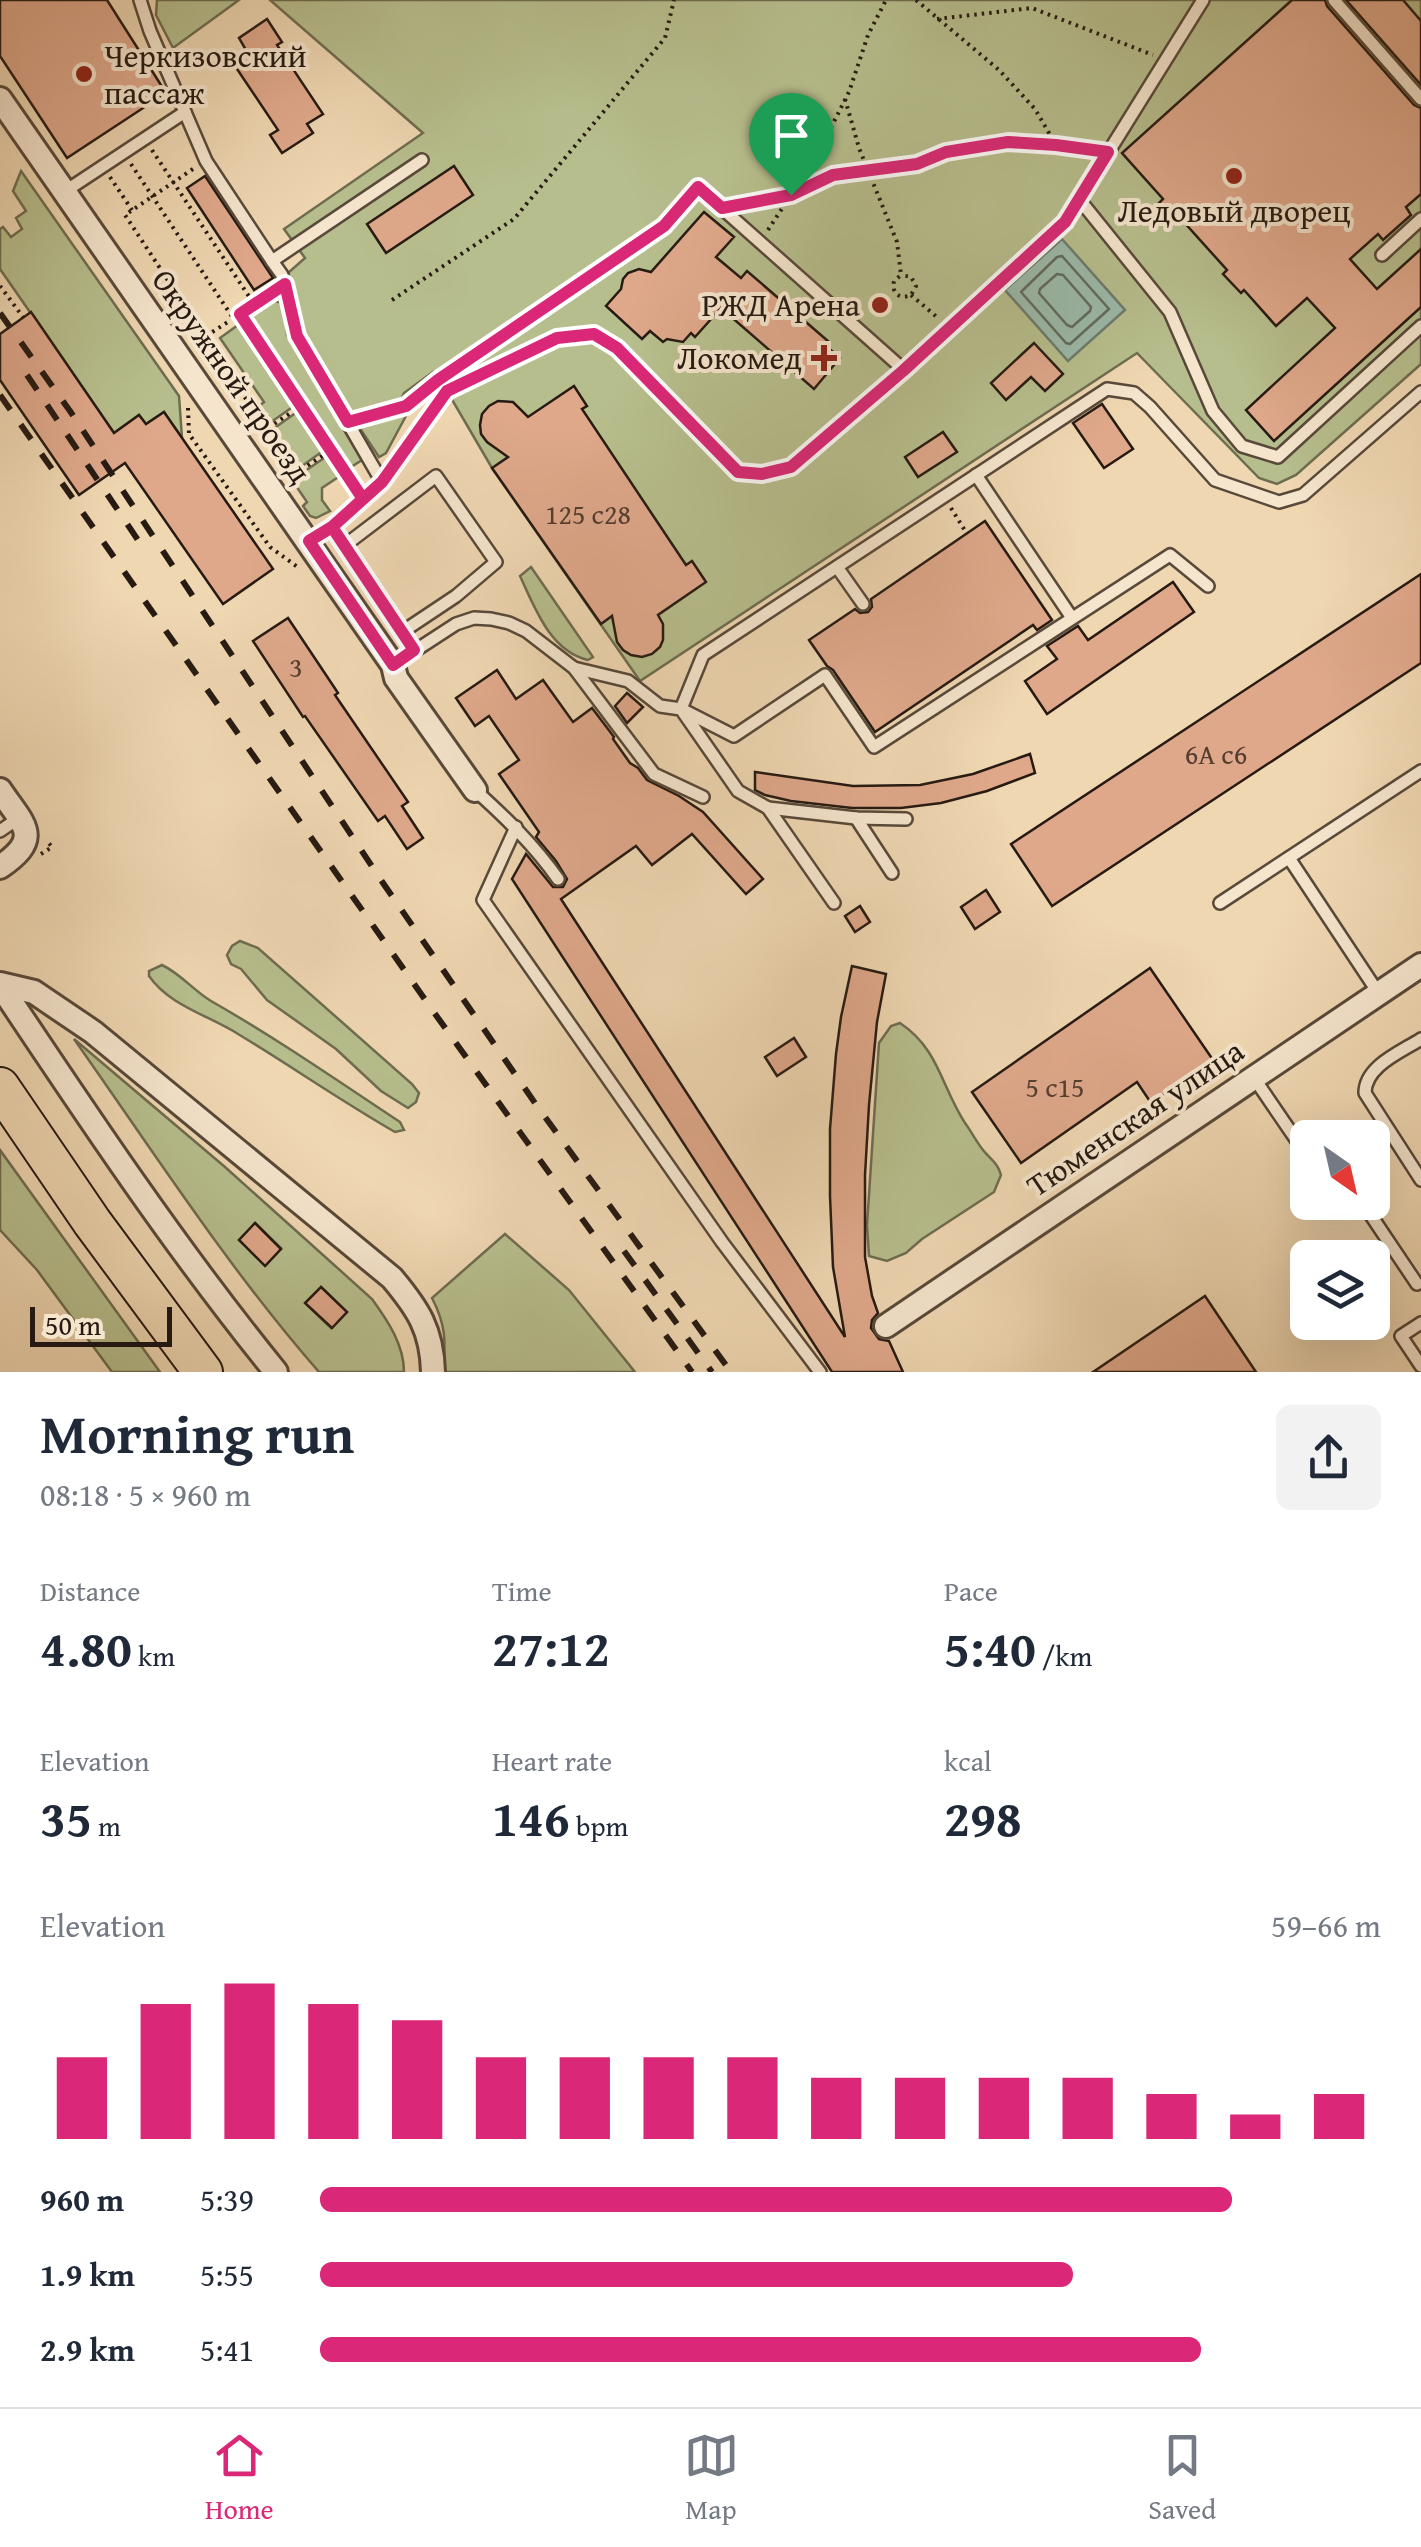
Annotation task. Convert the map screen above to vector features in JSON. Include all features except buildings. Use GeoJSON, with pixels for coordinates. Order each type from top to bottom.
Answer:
{"type":"FeatureCollection","features":[{"type":"Feature","properties":{"kind":"main road"},"geometry":{"type":"LineString","coordinates":[[3,1092],[92,1222],[204,1372]]}},
{"type":"Feature","properties":{"kind":"street","name":"Окружной проезд"},"geometry":{"type":"LineString","coordinates":[[0,99],[309,541],[391,676],[475,790]]}},
{"type":"Feature","properties":{"kind":"street"},"geometry":{"type":"LineString","coordinates":[[0,790],[10,824],[25,828],[27,837],[18,855],[0,867]]}},
{"type":"Feature","properties":{"kind":"street","name":"Тюменская улица"},"geometry":{"type":"LineString","coordinates":[[886,1326],[1421,965]]}},
{"type":"Feature","properties":{"kind":"street"},"geometry":{"type":"LineString","coordinates":[[0,985],[141,1194],[276,1372]]}},
{"type":"Feature","properties":{"kind":"street"},"geometry":{"type":"LineString","coordinates":[[0,985],[34,992],[93,1032],[392,1278],[417,1307],[427,1330],[432,1372]]}},
{"type":"Feature","properties":{"kind":"lane"},"geometry":{"type":"LineString","coordinates":[[140,0],[206,161],[282,275],[297,336],[382,482]]}},
{"type":"Feature","properties":{"kind":"lane"},"geometry":{"type":"LineString","coordinates":[[309,541],[332,527],[382,482],[447,391],[557,338],[594,334],[617,348],[738,472],[762,474],[791,467],[904,370],[1065,222],[1203,0]]}},
{"type":"Feature","properties":{"kind":"lane"},"geometry":{"type":"LineString","coordinates":[[1334,0],[1421,99]]}},
{"type":"Feature","properties":{"kind":"lane"},"geometry":{"type":"LineString","coordinates":[[64,192],[185,112]]}},
{"type":"Feature","properties":{"kind":"lane"},"geometry":{"type":"LineString","coordinates":[[272,260],[422,160]]}},
{"type":"Feature","properties":{"kind":"lane"},"geometry":{"type":"LineString","coordinates":[[698,187],[904,370]]}},
{"type":"Feature","properties":{"kind":"lane"},"geometry":{"type":"LineString","coordinates":[[1079,199],[1170,312],[1213,412],[1242,446],[1278,456],[1421,326]]}},
{"type":"Feature","properties":{"kind":"lane"},"geometry":{"type":"LineString","coordinates":[[1382,256],[1421,219]]}},
{"type":"Feature","properties":{"kind":"lane"},"geometry":{"type":"LineString","coordinates":[[682,710],[703,655],[1107,389],[1134,393],[1216,480],[1279,502],[1302,495],[1421,392]]}},
{"type":"Feature","properties":{"kind":"lane"},"geometry":{"type":"LineString","coordinates":[[976,474],[1072,618]]}},
{"type":"Feature","properties":{"kind":"lane"},"geometry":{"type":"LineString","coordinates":[[344,546],[436,476],[496,562],[456,596],[402,632]]}},
{"type":"Feature","properties":{"kind":"lane"},"geometry":{"type":"LineString","coordinates":[[332,527],[414,650]]}},
{"type":"Feature","properties":{"kind":"lane"},"geometry":{"type":"LineString","coordinates":[[574,668],[628,680],[660,706],[682,710],[734,736],[825,675],[874,747],[1170,555],[1208,586]]}},
{"type":"Feature","properties":{"kind":"lane"},"geometry":{"type":"LineString","coordinates":[[837,566],[863,604]]}},
{"type":"Feature","properties":{"kind":"lane"},"geometry":{"type":"LineString","coordinates":[[391,676],[414,650],[456,624],[474,618],[509,623],[526,631],[574,668],[654,774],[703,797]]}},
{"type":"Feature","properties":{"kind":"lane"},"geometry":{"type":"LineString","coordinates":[[682,710],[738,791],[768,808],[906,820]]}},
{"type":"Feature","properties":{"kind":"lane"},"geometry":{"type":"LineString","coordinates":[[1220,903],[1421,771]]}},
{"type":"Feature","properties":{"kind":"lane"},"geometry":{"type":"LineString","coordinates":[[475,790],[516,827],[558,879]]}},
{"type":"Feature","properties":{"kind":"lane"},"geometry":{"type":"LineString","coordinates":[[768,808],[834,903]]}},
{"type":"Feature","properties":{"kind":"lane"},"geometry":{"type":"LineString","coordinates":[[856,818],[892,873]]}},
{"type":"Feature","properties":{"kind":"lane"},"geometry":{"type":"LineString","coordinates":[[516,827],[483,900],[722,1242],[820,1372]]}},
{"type":"Feature","properties":{"kind":"lane"},"geometry":{"type":"LineString","coordinates":[[1290,858],[1378,994]]}},
{"type":"Feature","properties":{"kind":"lane"},"geometry":{"type":"LineString","coordinates":[[1421,1038],[1373,1070],[1365,1093],[1421,1180]]}},
{"type":"Feature","properties":{"kind":"lane"},"geometry":{"type":"LineString","coordinates":[[1254,1078],[1290,1131]]}},
{"type":"Feature","properties":{"kind":"lane"},"geometry":{"type":"LineString","coordinates":[[1374,1220],[1416,1284]]}},
{"type":"Feature","properties":{"kind":"lane"},"geometry":{"type":"LineString","coordinates":[[1421,1323],[1401,1336],[1421,1366]]}},
{"type":"Feature","properties":{"kind":"path"},"geometry":{"type":"LineString","coordinates":[[392,300],[514,219],[665,38],[674,0]]}},
{"type":"Feature","properties":{"kind":"path"},"geometry":{"type":"LineString","coordinates":[[760,242],[817,155],[845,100],[868,35],[886,0]]}},
{"type":"Feature","properties":{"kind":"path"},"geometry":{"type":"LineString","coordinates":[[916,0],[999,70],[1035,109],[1056,145]]}},
{"type":"Feature","properties":{"kind":"path"},"geometry":{"type":"LineString","coordinates":[[937,19],[1032,8],[1166,60]]}},
{"type":"Feature","properties":{"kind":"path"},"geometry":{"type":"LineString","coordinates":[[845,100],[859,148],[897,242],[902,275]]}},
{"type":"Feature","properties":{"kind":"path"},"geometry":{"type":"LineString","coordinates":[[144,138],[254,304]]}},
{"type":"Feature","properties":{"kind":"path"},"geometry":{"type":"LineString","coordinates":[[722,208],[791,195],[833,175],[917,164],[946,152],[1008,142],[1108,152]]}},
{"type":"Feature","properties":{"kind":"path"},"geometry":{"type":"LineString","coordinates":[[123,153],[233,318]]}},
{"type":"Feature","properties":{"kind":"path"},"geometry":{"type":"LineString","coordinates":[[206,161],[125,215],[252,408]]}},
{"type":"Feature","properties":{"kind":"path"},"geometry":{"type":"LineString","coordinates":[[103,166],[132,210]]}},
{"type":"Feature","properties":{"kind":"path"},"geometry":{"type":"LineString","coordinates":[[454,369],[664,226],[698,187]]}},
{"type":"Feature","properties":{"kind":"path"},"geometry":{"type":"LineString","coordinates":[[902,275],[911,277],[916,286],[911,295],[902,297],[894,291],[894,281],[902,275]]}},
{"type":"Feature","properties":{"kind":"path"},"geometry":{"type":"LineString","coordinates":[[206,336],[285,284]]}},
{"type":"Feature","properties":{"kind":"path"},"geometry":{"type":"LineString","coordinates":[[0,286],[23,318]]}},
{"type":"Feature","properties":{"kind":"path"},"geometry":{"type":"LineString","coordinates":[[911,295],[950,328]]}},
{"type":"Feature","properties":{"kind":"path"},"geometry":{"type":"LineString","coordinates":[[240,314],[363,499]]}},
{"type":"Feature","properties":{"kind":"path"},"geometry":{"type":"LineString","coordinates":[[348,422],[406,406],[438,380]]}},
{"type":"Feature","properties":{"kind":"path"},"geometry":{"type":"LineString","coordinates":[[188,398],[189,434],[270,546],[306,572]]}},
{"type":"Feature","properties":{"kind":"path"},"geometry":{"type":"LineString","coordinates":[[262,432],[302,406]]}},
{"type":"Feature","properties":{"kind":"path"},"geometry":{"type":"LineString","coordinates":[[288,478],[331,450]]}},
{"type":"Feature","properties":{"kind":"path"},"geometry":{"type":"LineString","coordinates":[[222,496],[230,490]]}},
{"type":"Feature","properties":{"kind":"path"},"geometry":{"type":"LineString","coordinates":[[943,496],[967,534]]}},
{"type":"Feature","properties":{"kind":"green space"},"geometry":{"type":"Polygon","coordinates":[[[157,0],[239,0],[173,48],[156,15],[157,0]]]}},
{"type":"Feature","properties":{"kind":"green space","name":"РЖД Арена"},"geometry":{"type":"Polygon","coordinates":[[[270,0],[1421,0],[1421,364],[1296,475],[1277,484],[1259,478],[1137,353],[640,681],[492,468],[433,372],[404,393],[399,405],[353,417],[302,332],[288,273],[305,258],[284,229],[423,133],[270,0]]]}},
{"type":"Feature","properties":{"kind":"green space"},"geometry":{"type":"Polygon","coordinates":[[[21,171],[179,396],[182,438],[164,412],[146,424],[139,415],[114,433],[0,269],[0,229],[3,227],[11,237],[22,229],[16,218],[26,211],[13,191],[21,171]]]}},
{"type":"Feature","properties":{"kind":"green space"},"geometry":{"type":"Polygon","coordinates":[[[271,299],[286,310],[287,335],[362,460],[351,467],[250,316],[271,299]]]}},
{"type":"Feature","properties":{"kind":"green space"},"geometry":{"type":"Polygon","coordinates":[[[238,325],[294,406],[264,427],[257,408],[264,402],[220,338],[238,325]]]}},
{"type":"Feature","properties":{"kind":"green space"},"geometry":{"type":"Polygon","coordinates":[[[297,412],[323,451],[288,476],[273,454],[266,434],[297,412]]]}},
{"type":"Feature","properties":{"kind":"green space"},"geometry":{"type":"Polygon","coordinates":[[[407,414],[386,453],[379,457],[357,424],[407,414]]]}},
{"type":"Feature","properties":{"kind":"green space"},"geometry":{"type":"Polygon","coordinates":[[[327,456],[340,476],[322,488],[322,500],[330,511],[316,518],[303,506],[307,502],[292,480],[327,456]]]}},
{"type":"Feature","properties":{"kind":"green space"},"geometry":{"type":"Polygon","coordinates":[[[531,567],[593,657],[588,660],[563,648],[545,627],[520,576],[531,567]]]}},
{"type":"Feature","properties":{"kind":"green space"},"geometry":{"type":"Polygon","coordinates":[[[240,941],[258,948],[412,1084],[419,1093],[416,1102],[408,1108],[381,1091],[336,1049],[267,1000],[241,969],[231,964],[227,955],[240,941]]]}},
{"type":"Feature","properties":{"kind":"green space"},"geometry":{"type":"Polygon","coordinates":[[[162,965],[205,997],[400,1122],[404,1130],[395,1132],[238,1034],[178,1003],[149,976],[149,971],[162,965]]]}},
{"type":"Feature","properties":{"kind":"green space"},"geometry":{"type":"Polygon","coordinates":[[[900,1023],[931,1056],[965,1123],[1001,1175],[994,1192],[906,1253],[887,1261],[869,1256],[867,1225],[879,1043],[891,1026],[900,1023]]]}},
{"type":"Feature","properties":{"kind":"green space"},"geometry":{"type":"Polygon","coordinates":[[[74,1039],[372,1299],[398,1343],[404,1372],[319,1372],[222,1250],[74,1039]],[[255,1223],[240,1241],[266,1265],[281,1248],[255,1223]],[[321,1287],[306,1304],[331,1328],[347,1312],[321,1287]]]}},
{"type":"Feature","properties":{"kind":"green space"},"geometry":{"type":"Polygon","coordinates":[[[0,1150],[160,1372],[112,1372],[37,1270],[0,1230],[0,1150]]]}},
{"type":"Feature","properties":{"kind":"green space"},"geometry":{"type":"Polygon","coordinates":[[[505,1234],[569,1290],[635,1372],[443,1372],[444,1334],[432,1298],[505,1234]]]}},
{"type":"Feature","properties":{"kind":"water"},"geometry":{"type":"Polygon","coordinates":[[[1062,239],[1125,310],[1068,361],[1005,290],[1062,239]]]}},
{"type":"Feature","properties":{"kind":"railway"},"geometry":{"type":"LineString","coordinates":[[0,313],[70,411],[383,883],[537,1106],[731,1372]]}},
{"type":"Feature","properties":{"kind":"railway"},"geometry":{"type":"LineString","coordinates":[[27,375],[144,549]]}},
{"type":"Feature","properties":{"kind":"railway"},"geometry":{"type":"LineString","coordinates":[[0,395],[692,1372]]}},
{"type":"Feature","properties":{"kind":"railway"},"geometry":{"type":"LineString","coordinates":[[624,1251],[712,1372]]}},
{"type":"Feature","properties":{"kind":"place","name":"Черкизовский пассаж"},"geometry":{"type":"Point","coordinates":[84,74]}},
{"type":"Feature","properties":{"kind":"place","name":"Ледовый дворец"},"geometry":{"type":"Point","coordinates":[1234,176]}},
{"type":"Feature","properties":{"kind":"place","name":"РЖД Арена"},"geometry":{"type":"Point","coordinates":[880,305]}},
{"type":"Feature","properties":{"kind":"place","name":"Локомед"},"geometry":{"type":"Point","coordinates":[824,358]}},
{"type":"Feature","properties":{"kind":"route"},"geometry":{"type":"LineString","coordinates":[[791,195],[722,208],[698,187],[664,226],[438,380],[406,406],[348,422],[297,336],[285,284],[240,314],[363,499],[332,527],[414,650],[393,665],[309,541],[332,527],[382,482],[447,391],[557,338],[594,334],[617,348],[738,472],[762,474],[791,467],[904,370],[1065,222],[1108,152],[1008,142],[946,152],[917,164],[833,175],[791,195]]}}]}
